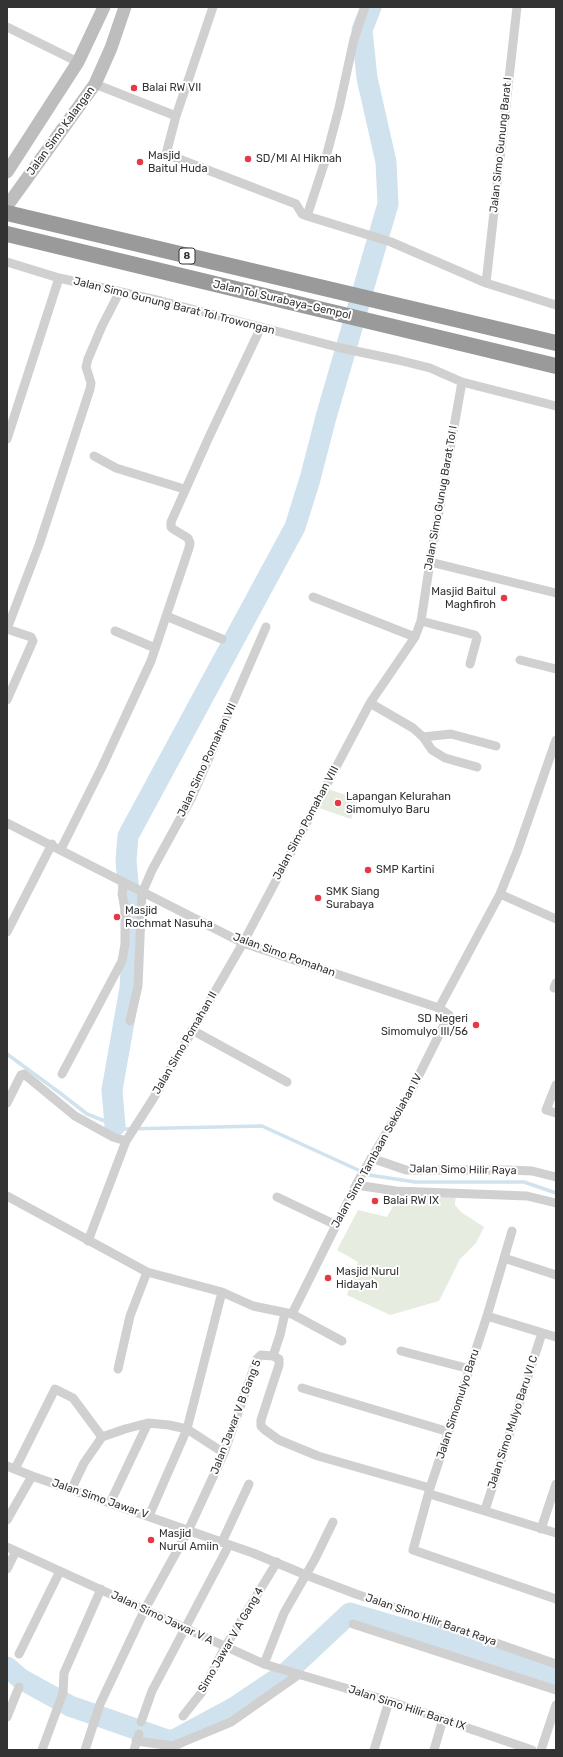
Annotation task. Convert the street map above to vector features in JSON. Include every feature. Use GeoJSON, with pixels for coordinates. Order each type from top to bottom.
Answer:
{"type":"FeatureCollection","features":[{"type":"Feature","properties":{"kind":"highway","name":"Jalan Tol Surabaya–Gempol"},"geometry":{"type":"LineString","coordinates":[[11,212],[556,343]]}},
{"type":"Feature","properties":{"kind":"highway","name":"Jalan Tol Surabaya–Gempol"},"geometry":{"type":"LineString","coordinates":[[10,235],[556,366]]}},
{"type":"Feature","properties":{"kind":"main road","name":"Jalan Simo Kalangan"},"geometry":{"type":"LineString","coordinates":[[7,172],[78,62],[104,7]]}},
{"type":"Feature","properties":{"kind":"main road","name":"Jalan Simo Kalangan"},"geometry":{"type":"LineString","coordinates":[[11,212],[95,84],[111,48],[125,7]]}},
{"type":"Feature","properties":{"kind":"street"},"geometry":{"type":"LineString","coordinates":[[213,7],[176,116],[166,154],[296,204],[302,214],[307,216],[391,242],[486,284],[556,304]]}},
{"type":"Feature","properties":{"kind":"street"},"geometry":{"type":"LineString","coordinates":[[307,216],[325,161],[339,108],[354,39],[365,7]]}},
{"type":"Feature","properties":{"kind":"street","name":"Jalan Simo Gunung Barat I"},"geometry":{"type":"LineString","coordinates":[[486,284],[517,7]]}},
{"type":"Feature","properties":{"kind":"street"},"geometry":{"type":"LineString","coordinates":[[7,27],[78,62]]}},
{"type":"Feature","properties":{"kind":"street"},"geometry":{"type":"LineString","coordinates":[[95,84],[176,116]]}},
{"type":"Feature","properties":{"kind":"street","name":"Jalan Simo Gunung Barat Tol Trowongan"},"geometry":{"type":"LineString","coordinates":[[7,262],[59,278],[119,293],[161,301],[353,351],[430,368],[462,382],[556,406]]}},
{"type":"Feature","properties":{"kind":"street"},"geometry":{"type":"LineString","coordinates":[[7,438],[9,422],[59,278]]}},
{"type":"Feature","properties":{"kind":"street"},"geometry":{"type":"LineString","coordinates":[[7,700],[33,641],[31,637],[7,629],[39,545],[90,390],[86,367],[88,359],[102,326],[119,293]]}},
{"type":"Feature","properties":{"kind":"street"},"geometry":{"type":"LineString","coordinates":[[61,849],[102,767],[151,661],[190,543],[188,538],[173,530],[170,525],[184,489],[261,327]]}},
{"type":"Feature","properties":{"kind":"street","name":"Jalan Simo Gunug Barat Tol I"},"geometry":{"type":"LineString","coordinates":[[370,703],[415,637],[421,621],[462,382]]}},
{"type":"Feature","properties":{"kind":"street"},"geometry":{"type":"LineString","coordinates":[[94,456],[116,468],[184,489]]}},
{"type":"Feature","properties":{"kind":"street"},"geometry":{"type":"LineString","coordinates":[[430,562],[556,593]]}},
{"type":"Feature","properties":{"kind":"street"},"geometry":{"type":"LineString","coordinates":[[313,597],[415,637]]}},
{"type":"Feature","properties":{"kind":"street"},"geometry":{"type":"LineString","coordinates":[[166,616],[222,639]]}},
{"type":"Feature","properties":{"kind":"street"},"geometry":{"type":"LineString","coordinates":[[421,621],[475,635],[477,638],[470,664]]}},
{"type":"Feature","properties":{"kind":"street","name":"Jalan Simo Pomahan VII"},"geometry":{"type":"LineString","coordinates":[[141,890],[192,797],[266,627]]}},
{"type":"Feature","properties":{"kind":"street"},"geometry":{"type":"LineString","coordinates":[[115,630],[155,648]]}},
{"type":"Feature","properties":{"kind":"street"},"geometry":{"type":"LineString","coordinates":[[520,660],[556,670]]}},
{"type":"Feature","properties":{"kind":"street"},"geometry":{"type":"LineString","coordinates":[[370,703],[413,728],[423,737],[432,750],[445,758],[478,767]]}},
{"type":"Feature","properties":{"kind":"street","name":"Jalan Simo Pomahan VIII"},"geometry":{"type":"LineString","coordinates":[[243,943],[370,703]]}},
{"type":"Feature","properties":{"kind":"street"},"geometry":{"type":"LineString","coordinates":[[423,737],[451,734],[496,746]]}},
{"type":"Feature","properties":{"kind":"street"},"geometry":{"type":"LineString","coordinates":[[439,1008],[500,894],[517,852],[556,740]]}},
{"type":"Feature","properties":{"kind":"street","name":"Jalan Simo Pomahan"},"geometry":{"type":"LineString","coordinates":[[7,823],[52,844],[243,943],[439,1008]]}},
{"type":"Feature","properties":{"kind":"street"},"geometry":{"type":"LineString","coordinates":[[7,932],[52,844]]}},
{"type":"Feature","properties":{"kind":"street"},"geometry":{"type":"LineString","coordinates":[[62,1074],[122,961],[125,944],[125,908],[122,894],[126,883]]}},
{"type":"Feature","properties":{"kind":"street"},"geometry":{"type":"LineString","coordinates":[[130,1021],[138,986],[141,890]]}},
{"type":"Feature","properties":{"kind":"street"},"geometry":{"type":"LineString","coordinates":[[500,894],[556,919]]}},
{"type":"Feature","properties":{"kind":"street","name":"Jalan Simo Pomahan II"},"geometry":{"type":"LineString","coordinates":[[88,1241],[126,1141],[243,943]]}},
{"type":"Feature","properties":{"kind":"street","name":"Jalan Simo Tambaan Sekolahan IV"},"geometry":{"type":"LineString","coordinates":[[288,1313],[357,1183],[412,1089],[448,1019],[448,1014],[439,1008]]}},
{"type":"Feature","properties":{"kind":"street"},"geometry":{"type":"LineString","coordinates":[[192,1030],[287,1082]]}},
{"type":"Feature","properties":{"kind":"street"},"geometry":{"type":"LineString","coordinates":[[7,1103],[22,1075],[24,1074],[75,1116],[113,1137],[126,1141]]}},
{"type":"Feature","properties":{"kind":"street"},"geometry":{"type":"LineString","coordinates":[[556,1085],[546,1110],[556,1113]]}},
{"type":"Feature","properties":{"kind":"street","name":"Jalan Simo Hilir Raya"},"geometry":{"type":"LineString","coordinates":[[370,1162],[406,1170],[532,1171],[556,1177]]}},
{"type":"Feature","properties":{"kind":"street","name":"Jalan Simo Hilir Raya"},"geometry":{"type":"LineString","coordinates":[[357,1183],[396,1191],[527,1196],[556,1203]]}},
{"type":"Feature","properties":{"kind":"street"},"geometry":{"type":"LineString","coordinates":[[7,1196],[147,1272],[222,1292],[253,1306],[288,1313],[342,1341]]}},
{"type":"Feature","properties":{"kind":"street"},"geometry":{"type":"LineString","coordinates":[[277,1197],[336,1225]]}},
{"type":"Feature","properties":{"kind":"street","name":"Jalan Simomulyo Baru"},"geometry":{"type":"LineString","coordinates":[[512,1232],[487,1316],[430,1491],[413,1550],[556,1599]]}},
{"type":"Feature","properties":{"kind":"street"},"geometry":{"type":"LineString","coordinates":[[504,1258],[556,1275]]}},
{"type":"Feature","properties":{"kind":"street"},"geometry":{"type":"LineString","coordinates":[[118,1369],[130,1316],[147,1272]]}},
{"type":"Feature","properties":{"kind":"street"},"geometry":{"type":"LineString","coordinates":[[149,1516],[187,1429],[207,1344],[222,1292]]}},
{"type":"Feature","properties":{"kind":"street","name":"Jalan Jawar V B Gang 5"},"geometry":{"type":"LineString","coordinates":[[85,1750],[100,1704],[145,1609],[188,1531],[224,1454],[257,1359],[261,1355],[272,1356],[288,1313]]}},
{"type":"Feature","properties":{"kind":"street"},"geometry":{"type":"LineString","coordinates":[[487,1316],[556,1337]]}},
{"type":"Feature","properties":{"kind":"street","name":"Jalan Simo Mulyo Baru VI C"},"geometry":{"type":"LineString","coordinates":[[485,1510],[542,1333]]}},
{"type":"Feature","properties":{"kind":"street"},"geometry":{"type":"LineString","coordinates":[[401,1351],[470,1369]]}},
{"type":"Feature","properties":{"kind":"street"},"geometry":{"type":"LineString","coordinates":[[272,1356],[279,1359],[279,1365],[261,1420],[261,1426],[279,1440],[318,1456],[556,1533]]}},
{"type":"Feature","properties":{"kind":"street"},"geometry":{"type":"LineString","coordinates":[[302,1388],[449,1432]]}},
{"type":"Feature","properties":{"kind":"street"},"geometry":{"type":"LineString","coordinates":[[11,1467],[55,1389],[73,1398],[102,1437]]}},
{"type":"Feature","properties":{"kind":"street"},"geometry":{"type":"LineString","coordinates":[[110,1503],[148,1423]]}},
{"type":"Feature","properties":{"kind":"street"},"geometry":{"type":"LineString","coordinates":[[72,1488],[84,1463],[102,1437],[125,1428],[148,1423],[169,1425],[187,1429],[224,1454]]}},
{"type":"Feature","properties":{"kind":"street","name":"Jalan Simo Jawar V"},"geometry":{"type":"LineString","coordinates":[[11,1467],[32,1476],[72,1488],[110,1503],[277,1562],[306,1575]]}},
{"type":"Feature","properties":{"kind":"street"},"geometry":{"type":"LineString","coordinates":[[7,1520],[32,1476]]}},
{"type":"Feature","properties":{"kind":"street"},"geometry":{"type":"LineString","coordinates":[[141,1722],[152,1691],[186,1629],[204,1591],[249,1484]]}},
{"type":"Feature","properties":{"kind":"street"},"geometry":{"type":"LineString","coordinates":[[541,1529],[556,1484]]}},
{"type":"Feature","properties":{"kind":"street"},"geometry":{"type":"LineString","coordinates":[[264,1664],[284,1613],[306,1575],[333,1522]]}},
{"type":"Feature","properties":{"kind":"street"},"geometry":{"type":"LineString","coordinates":[[7,1569],[11,1549]]}},
{"type":"Feature","properties":{"kind":"street","name":"Jalan Simo Jawar V A"},"geometry":{"type":"LineString","coordinates":[[11,1549],[145,1609],[225,1647],[264,1664],[290,1672]]}},
{"type":"Feature","properties":{"kind":"street","name":"Simo Jawar V A Gang 4"},"geometry":{"type":"LineString","coordinates":[[183,1716],[202,1692],[225,1647],[277,1562]]}},
{"type":"Feature","properties":{"kind":"street"},"geometry":{"type":"LineString","coordinates":[[20,1654],[60,1571]]}},
{"type":"Feature","properties":{"kind":"street","name":"Jalan Simo Hilir Barat Raya"},"geometry":{"type":"LineString","coordinates":[[306,1575],[556,1664]]}},
{"type":"Feature","properties":{"kind":"street"},"geometry":{"type":"LineString","coordinates":[[42,1750],[63,1693],[64,1673],[101,1590]]}},
{"type":"Feature","properties":{"kind":"street"},"geometry":{"type":"LineString","coordinates":[[353,1624],[556,1690]]}},
{"type":"Feature","properties":{"kind":"street"},"geometry":{"type":"LineString","coordinates":[[136,1742],[173,1746],[231,1722],[290,1672]]}},
{"type":"Feature","properties":{"kind":"street","name":"Jalan Simo Hilir Barat IX"},"geometry":{"type":"LineString","coordinates":[[290,1672],[389,1701],[532,1750]]}},
{"type":"Feature","properties":{"kind":"street"},"geometry":{"type":"LineString","coordinates":[[7,1717],[19,1687]]}},
{"type":"Feature","properties":{"kind":"street"},"geometry":{"type":"LineString","coordinates":[[374,1750],[389,1701]]}},
{"type":"Feature","properties":{"kind":"street"},"geometry":{"type":"LineString","coordinates":[[542,1750],[556,1705]]}},
{"type":"Feature","properties":{"kind":"street"},"geometry":{"type":"LineString","coordinates":[[434,1750],[443,1719]]}},
{"type":"Feature","properties":{"kind":"shaded area","name":"Lapangan Kelurahan Simomulyo Baru"},"geometry":{"type":"Polygon","coordinates":[[[325,788],[358,799],[351,819],[319,808],[325,788]]]}},
{"type":"Feature","properties":{"kind":"shaded area"},"geometry":{"type":"Polygon","coordinates":[[[401,1191],[456,1192],[455,1205],[461,1212],[484,1227],[476,1243],[460,1259],[439,1301],[390,1315],[347,1295],[358,1262],[337,1250],[358,1210],[387,1217],[401,1191]]]}},
{"type":"Feature","properties":{"kind":"waterway"},"geometry":{"type":"LineString","coordinates":[[115,1126],[112,1090],[130,988],[133,935],[126,861],[128,836],[295,527],[388,204],[386,162],[367,78],[362,30],[371,7]]}},
{"type":"Feature","properties":{"kind":"waterway"},"geometry":{"type":"LineString","coordinates":[[7,1054],[87,1114],[125,1129],[262,1126],[369,1175],[415,1182],[524,1182],[556,1193]]}},
{"type":"Feature","properties":{"kind":"waterway"},"geometry":{"type":"LineString","coordinates":[[7,1667],[21,1679],[70,1706],[167,1740],[174,1740],[235,1707],[287,1672],[350,1613],[513,1661],[556,1677]]}},
{"type":"Feature","properties":{"kind":"place","name":"Balai RW VII"},"geometry":{"type":"Point","coordinates":[134,88]}},
{"type":"Feature","properties":{"kind":"place","name":"SD/MI Al Hikmah"},"geometry":{"type":"Point","coordinates":[248,159]}},
{"type":"Feature","properties":{"kind":"place","name":"Masjid Baitul Huda"},"geometry":{"type":"Point","coordinates":[140,162]}},
{"type":"Feature","properties":{"kind":"place","name":"Masjid Baitul Maghfiroh"},"geometry":{"type":"Point","coordinates":[504,598]}},
{"type":"Feature","properties":{"kind":"place","name":"Lapangan Kelurahan Simomulyo Baru"},"geometry":{"type":"Point","coordinates":[338,803]}},
{"type":"Feature","properties":{"kind":"place","name":"SMP Kartini"},"geometry":{"type":"Point","coordinates":[368,870]}},
{"type":"Feature","properties":{"kind":"place","name":"SMK Siang Surabaya"},"geometry":{"type":"Point","coordinates":[318,898]}},
{"type":"Feature","properties":{"kind":"place","name":"Masjid Rochmat Nasuha"},"geometry":{"type":"Point","coordinates":[117,917]}},
{"type":"Feature","properties":{"kind":"place","name":"SD Negeri Simomulyo III/56"},"geometry":{"type":"Point","coordinates":[476,1025]}},
{"type":"Feature","properties":{"kind":"place","name":"Balai RW IX"},"geometry":{"type":"Point","coordinates":[375,1201]}},
{"type":"Feature","properties":{"kind":"place","name":"Masjid Nurul Hidayah"},"geometry":{"type":"Point","coordinates":[328,1278]}},
{"type":"Feature","properties":{"kind":"place","name":"Masjid Nurul Amiin"},"geometry":{"type":"Point","coordinates":[151,1540]}}]}
